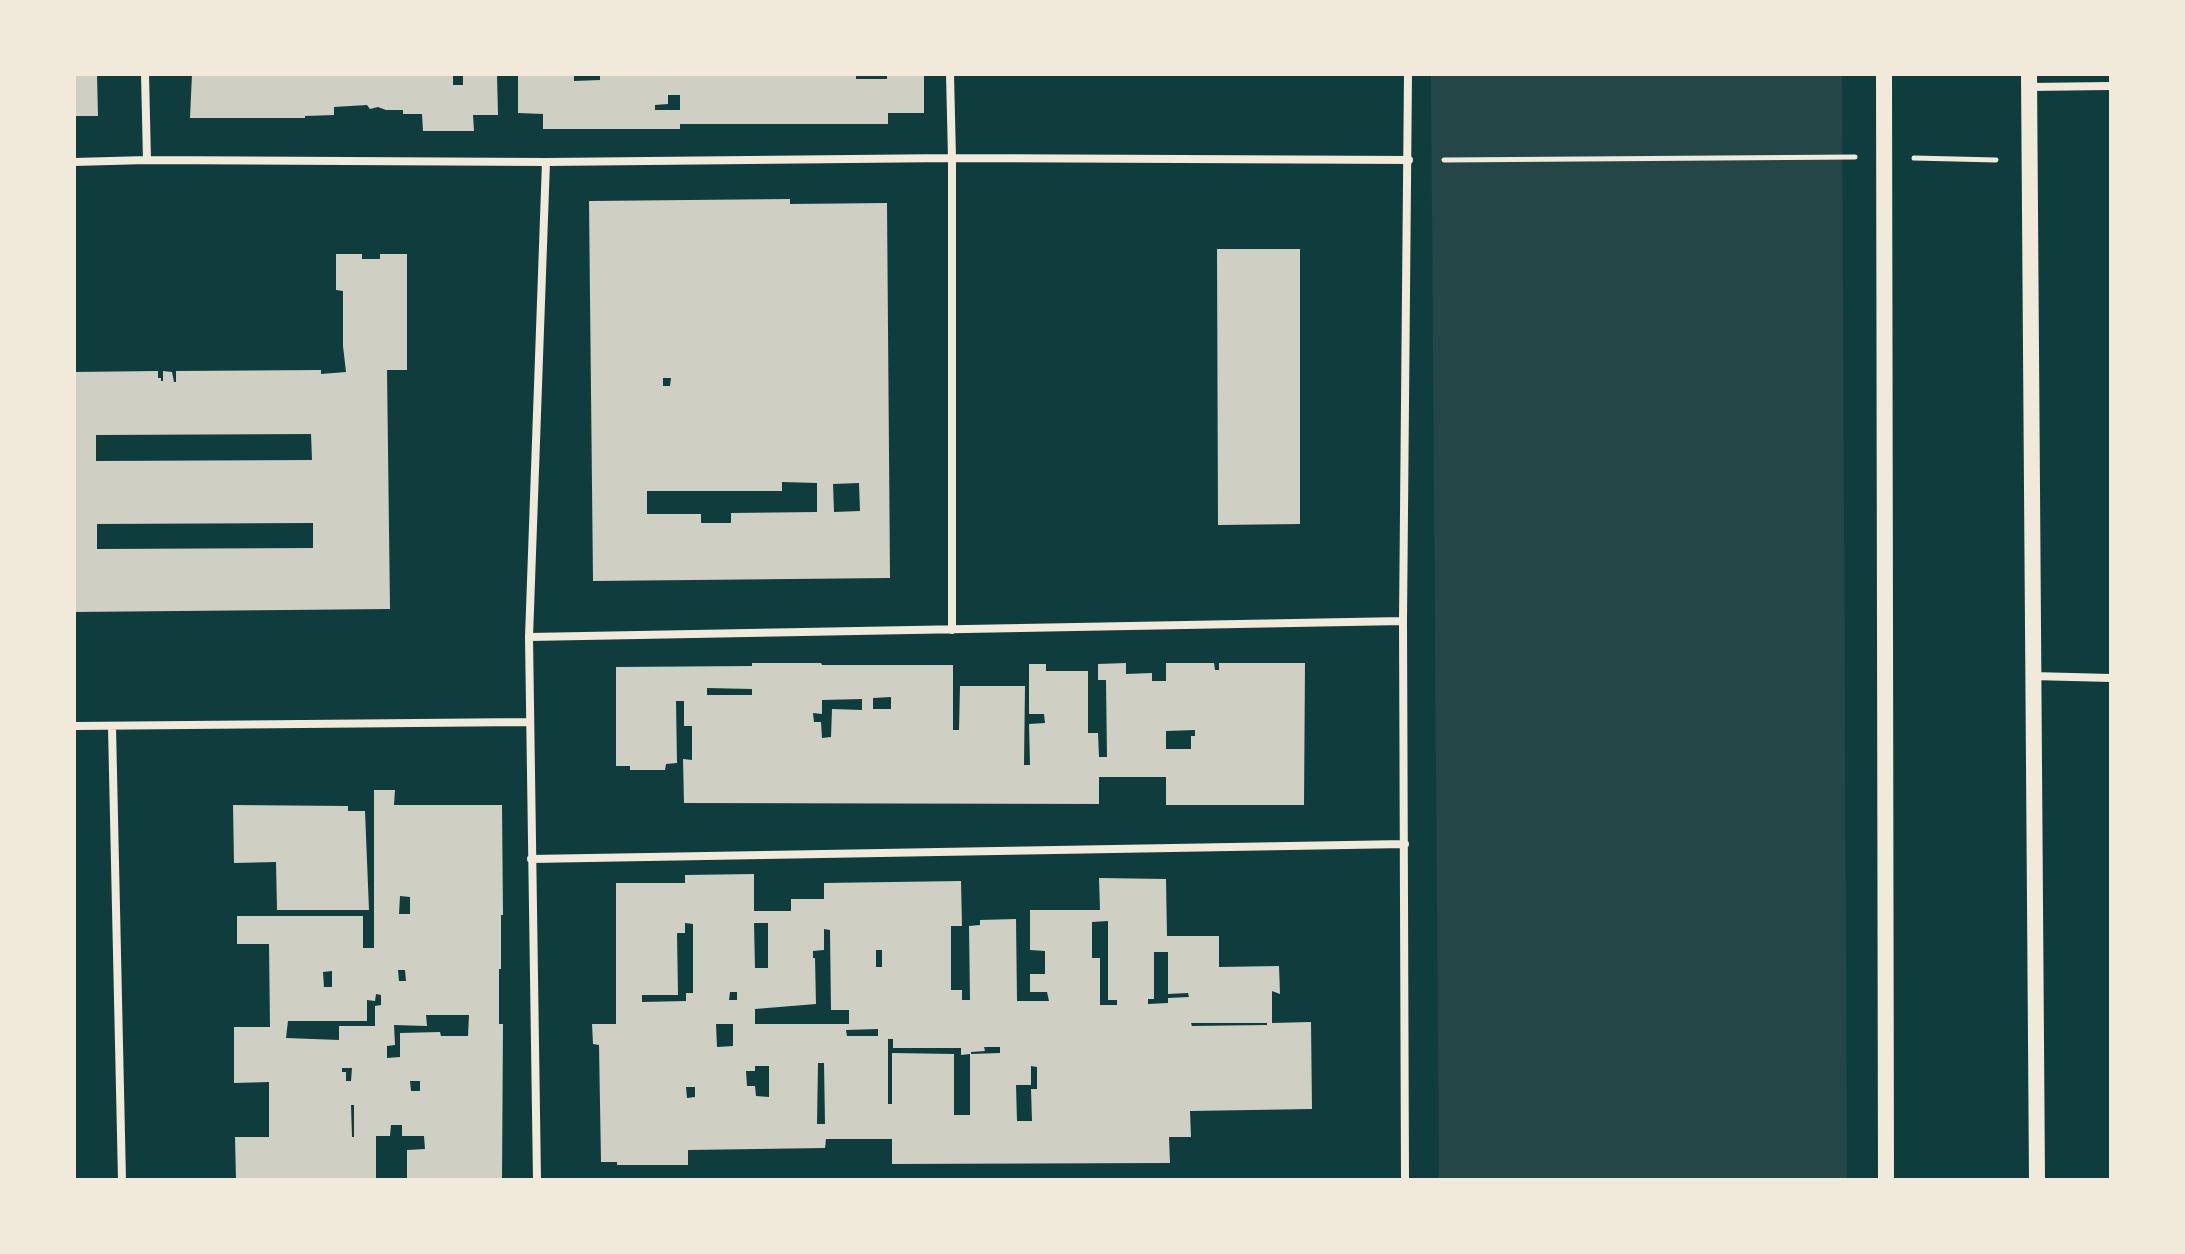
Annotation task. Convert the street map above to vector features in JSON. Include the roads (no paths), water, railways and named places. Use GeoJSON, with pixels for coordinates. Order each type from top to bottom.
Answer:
{"type":"FeatureCollection","features":[{"type":"Feature","properties":{"kind":"main road"},"geometry":{"type":"LineString","coordinates":[[1884,74],[1886,1180]]}},
{"type":"Feature","properties":{"kind":"main road"},"geometry":{"type":"LineString","coordinates":[[2029,80],[2037,1180]]}},
{"type":"Feature","properties":{"kind":"street"},"geometry":{"type":"LineString","coordinates":[[145,74],[147,160]]}},
{"type":"Feature","properties":{"kind":"street"},"geometry":{"type":"LineString","coordinates":[[950,74],[952,630]]}},
{"type":"Feature","properties":{"kind":"street"},"geometry":{"type":"LineString","coordinates":[[1405,1180],[1403,621],[1408,74]]}},
{"type":"Feature","properties":{"kind":"street"},"geometry":{"type":"LineString","coordinates":[[2029,80],[2111,86]]}},
{"type":"Feature","properties":{"kind":"street"},"geometry":{"type":"LineString","coordinates":[[74,162],[952,158],[1409,160]]}},
{"type":"Feature","properties":{"kind":"street"},"geometry":{"type":"LineString","coordinates":[[537,1180],[529,637],[546,162]]}},
{"type":"Feature","properties":{"kind":"street"},"geometry":{"type":"LineString","coordinates":[[529,637],[1403,621]]}},
{"type":"Feature","properties":{"kind":"street"},"geometry":{"type":"LineString","coordinates":[[2032,676],[2111,678]]}},
{"type":"Feature","properties":{"kind":"street"},"geometry":{"type":"LineString","coordinates":[[74,726],[529,722]]}},
{"type":"Feature","properties":{"kind":"street"},"geometry":{"type":"LineString","coordinates":[[112,727],[122,1180]]}},
{"type":"Feature","properties":{"kind":"street"},"geometry":{"type":"LineString","coordinates":[[531,859],[1405,844]]}}]}
